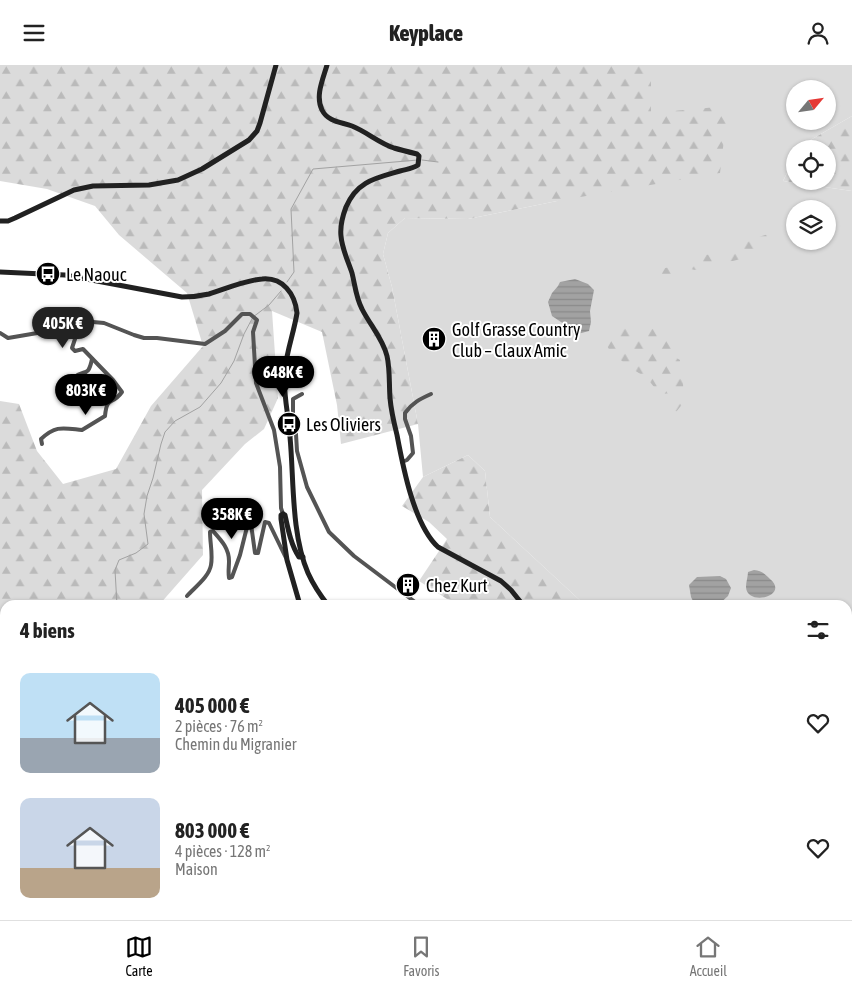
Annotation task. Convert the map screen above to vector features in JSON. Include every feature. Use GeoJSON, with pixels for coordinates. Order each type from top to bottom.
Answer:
{"type":"FeatureCollection","features":[{"type":"Feature","properties":{"kind":"street"},"geometry":{"type":"LineString","coordinates":[[0,221],[8,221],[74,190],[93,186],[167,183],[178,181],[202,169],[248,140],[257,131],[276,65]]}},
{"type":"Feature","properties":{"kind":"street"},"geometry":{"type":"LineString","coordinates":[[327,65],[322,79],[320,100],[321,109],[326,116],[394,148],[417,153],[419,157],[418,164],[411,169],[367,182],[360,186],[352,195],[346,208],[341,235],[358,301],[387,355],[390,399],[408,488],[423,525],[432,541],[438,547],[501,581],[512,590],[519,600]]}},
{"type":"Feature","properties":{"kind":"street"},"geometry":{"type":"LineString","coordinates":[[0,272],[65,275],[182,297],[195,297],[263,279],[280,283],[286,287],[296,304],[296,313],[285,369],[297,531],[303,557],[312,580],[325,600]]}},
{"type":"Feature","properties":{"kind":"street"},"geometry":{"type":"LineString","coordinates":[[0,333],[8,337],[14,337],[49,331],[70,321],[76,321],[104,323],[144,338],[205,344],[225,331],[242,314],[250,314],[257,320],[253,332],[256,383],[274,430],[280,467],[281,508],[285,515],[295,551],[299,557],[303,557]]}},
{"type":"Feature","properties":{"kind":"street"},"geometry":{"type":"LineString","coordinates":[[42,444],[41,439],[53,430],[60,428],[82,430],[101,419],[105,416],[106,406],[109,401],[117,399],[122,392],[83,349],[75,351],[72,348],[76,333],[76,321]]}},
{"type":"Feature","properties":{"kind":"street"},"geometry":{"type":"LineString","coordinates":[[63,395],[76,376],[89,370],[92,359]]}},
{"type":"Feature","properties":{"kind":"street"},"geometry":{"type":"LineString","coordinates":[[289,424],[293,419],[292,399],[302,394]]}},
{"type":"Feature","properties":{"kind":"street"},"geometry":{"type":"LineString","coordinates":[[402,462],[407,460],[413,453],[411,436],[404,413],[419,399],[431,394]]}},
{"type":"Feature","properties":{"kind":"street"},"geometry":{"type":"LineString","coordinates":[[289,424],[296,434],[297,451],[307,487],[329,532],[354,556],[412,600]]}},
{"type":"Feature","properties":{"kind":"street"},"geometry":{"type":"LineString","coordinates":[[283,513],[281,519],[287,560],[299,600]]}},
{"type":"Feature","properties":{"kind":"street"},"geometry":{"type":"LineString","coordinates":[[187,596],[210,570],[212,555],[210,533],[213,531],[228,552],[228,574],[230,578],[240,555],[248,523],[251,524],[253,531],[255,553],[258,553],[265,522],[269,523],[287,560]]}},
{"type":"Feature","properties":{"kind":"green space"},"geometry":{"type":"Polygon","coordinates":[[[0,65],[651,65],[651,113],[728,106],[720,173],[557,201],[468,219],[405,218],[388,233],[383,254],[392,287],[418,424],[341,444],[337,405],[322,332],[272,311],[278,398],[264,429],[245,444],[202,490],[203,555],[163,600],[0,600],[0,401],[19,404],[37,451],[63,484],[116,469],[151,406],[203,346],[187,293],[119,235],[95,206],[47,189],[0,181],[0,65]]]}},
{"type":"Feature","properties":{"kind":"green space","name":"Golf Grasse Country Club – Claux Amic"},"geometry":{"type":"Polygon","coordinates":[[[651,65],[852,65],[852,116],[836,125],[836,80],[786,80],[786,130],[828,130],[810,140],[786,140],[786,175],[783,181],[786,181],[786,190],[836,189],[852,191],[852,600],[580,600],[490,517],[485,471],[468,455],[423,477],[418,424],[392,287],[383,254],[388,233],[405,218],[468,219],[557,201],[650,113],[651,65]]]}},
{"type":"Feature","properties":{"kind":"green space"},"geometry":{"type":"Polygon","coordinates":[[[852,116],[852,191],[836,189],[836,140],[810,140],[828,130],[836,130],[836,125],[852,116]]]}},
{"type":"Feature","properties":{"kind":"green space"},"geometry":{"type":"Polygon","coordinates":[[[772,234],[775,238],[763,250],[738,260],[712,265],[699,270],[685,267],[680,274],[655,276],[640,281],[638,278],[656,270],[684,264],[704,255],[727,253],[751,240],[772,234]]]}},
{"type":"Feature","properties":{"kind":"green space"},"geometry":{"type":"Polygon","coordinates":[[[606,329],[654,329],[667,333],[674,339],[678,348],[673,356],[680,360],[679,368],[683,383],[684,402],[676,412],[672,408],[676,400],[672,393],[662,394],[659,387],[654,387],[647,378],[629,367],[610,351],[606,344],[606,329]]]}},
{"type":"Feature","properties":{"kind":"green space"},"geometry":{"type":"Polygon","coordinates":[[[468,455],[485,471],[490,517],[580,600],[450,600],[419,581],[447,539],[429,522],[402,506],[423,477],[468,455]]]}},
{"type":"Feature","properties":{"kind":"shaded area"},"geometry":{"type":"Polygon","coordinates":[[[575,279],[588,284],[594,290],[589,331],[574,335],[570,328],[552,316],[548,302],[560,282],[575,279]]]}},
{"type":"Feature","properties":{"kind":"shaded area"},"geometry":{"type":"Polygon","coordinates":[[[754,570],[764,574],[775,585],[775,590],[766,597],[753,597],[748,593],[746,587],[748,572],[754,570]]]}},
{"type":"Feature","properties":{"kind":"shaded area"},"geometry":{"type":"Polygon","coordinates":[[[720,576],[726,579],[731,588],[728,596],[724,600],[692,600],[689,585],[697,577],[720,576]]]}},
{"type":"Feature","properties":{"kind":"waterway"},"geometry":{"type":"LineString","coordinates":[[287,282],[294,272],[291,209],[313,169],[418,160]]}},
{"type":"Feature","properties":{"kind":"waterway"},"geometry":{"type":"LineString","coordinates":[[422,160],[438,162]]}},
{"type":"Feature","properties":{"kind":"waterway"},"geometry":{"type":"LineString","coordinates":[[117,600],[115,570],[119,560],[136,553],[148,544],[144,514],[147,496],[165,432],[175,421],[200,407],[221,383],[234,361],[244,334],[253,317],[269,305],[281,291]]}},
{"type":"Feature","properties":{"kind":"place","name":"Le Naouc"},"geometry":{"type":"Point","coordinates":[48,274]}},
{"type":"Feature","properties":{"kind":"place","name":"Golf Grasse Country Club – Claux Amic"},"geometry":{"type":"Point","coordinates":[434,339]}},
{"type":"Feature","properties":{"kind":"place","name":"Les Oliviers"},"geometry":{"type":"Point","coordinates":[289,424]}},
{"type":"Feature","properties":{"kind":"place","name":"Chez Kurt"},"geometry":{"type":"Point","coordinates":[408,585]}}]}
